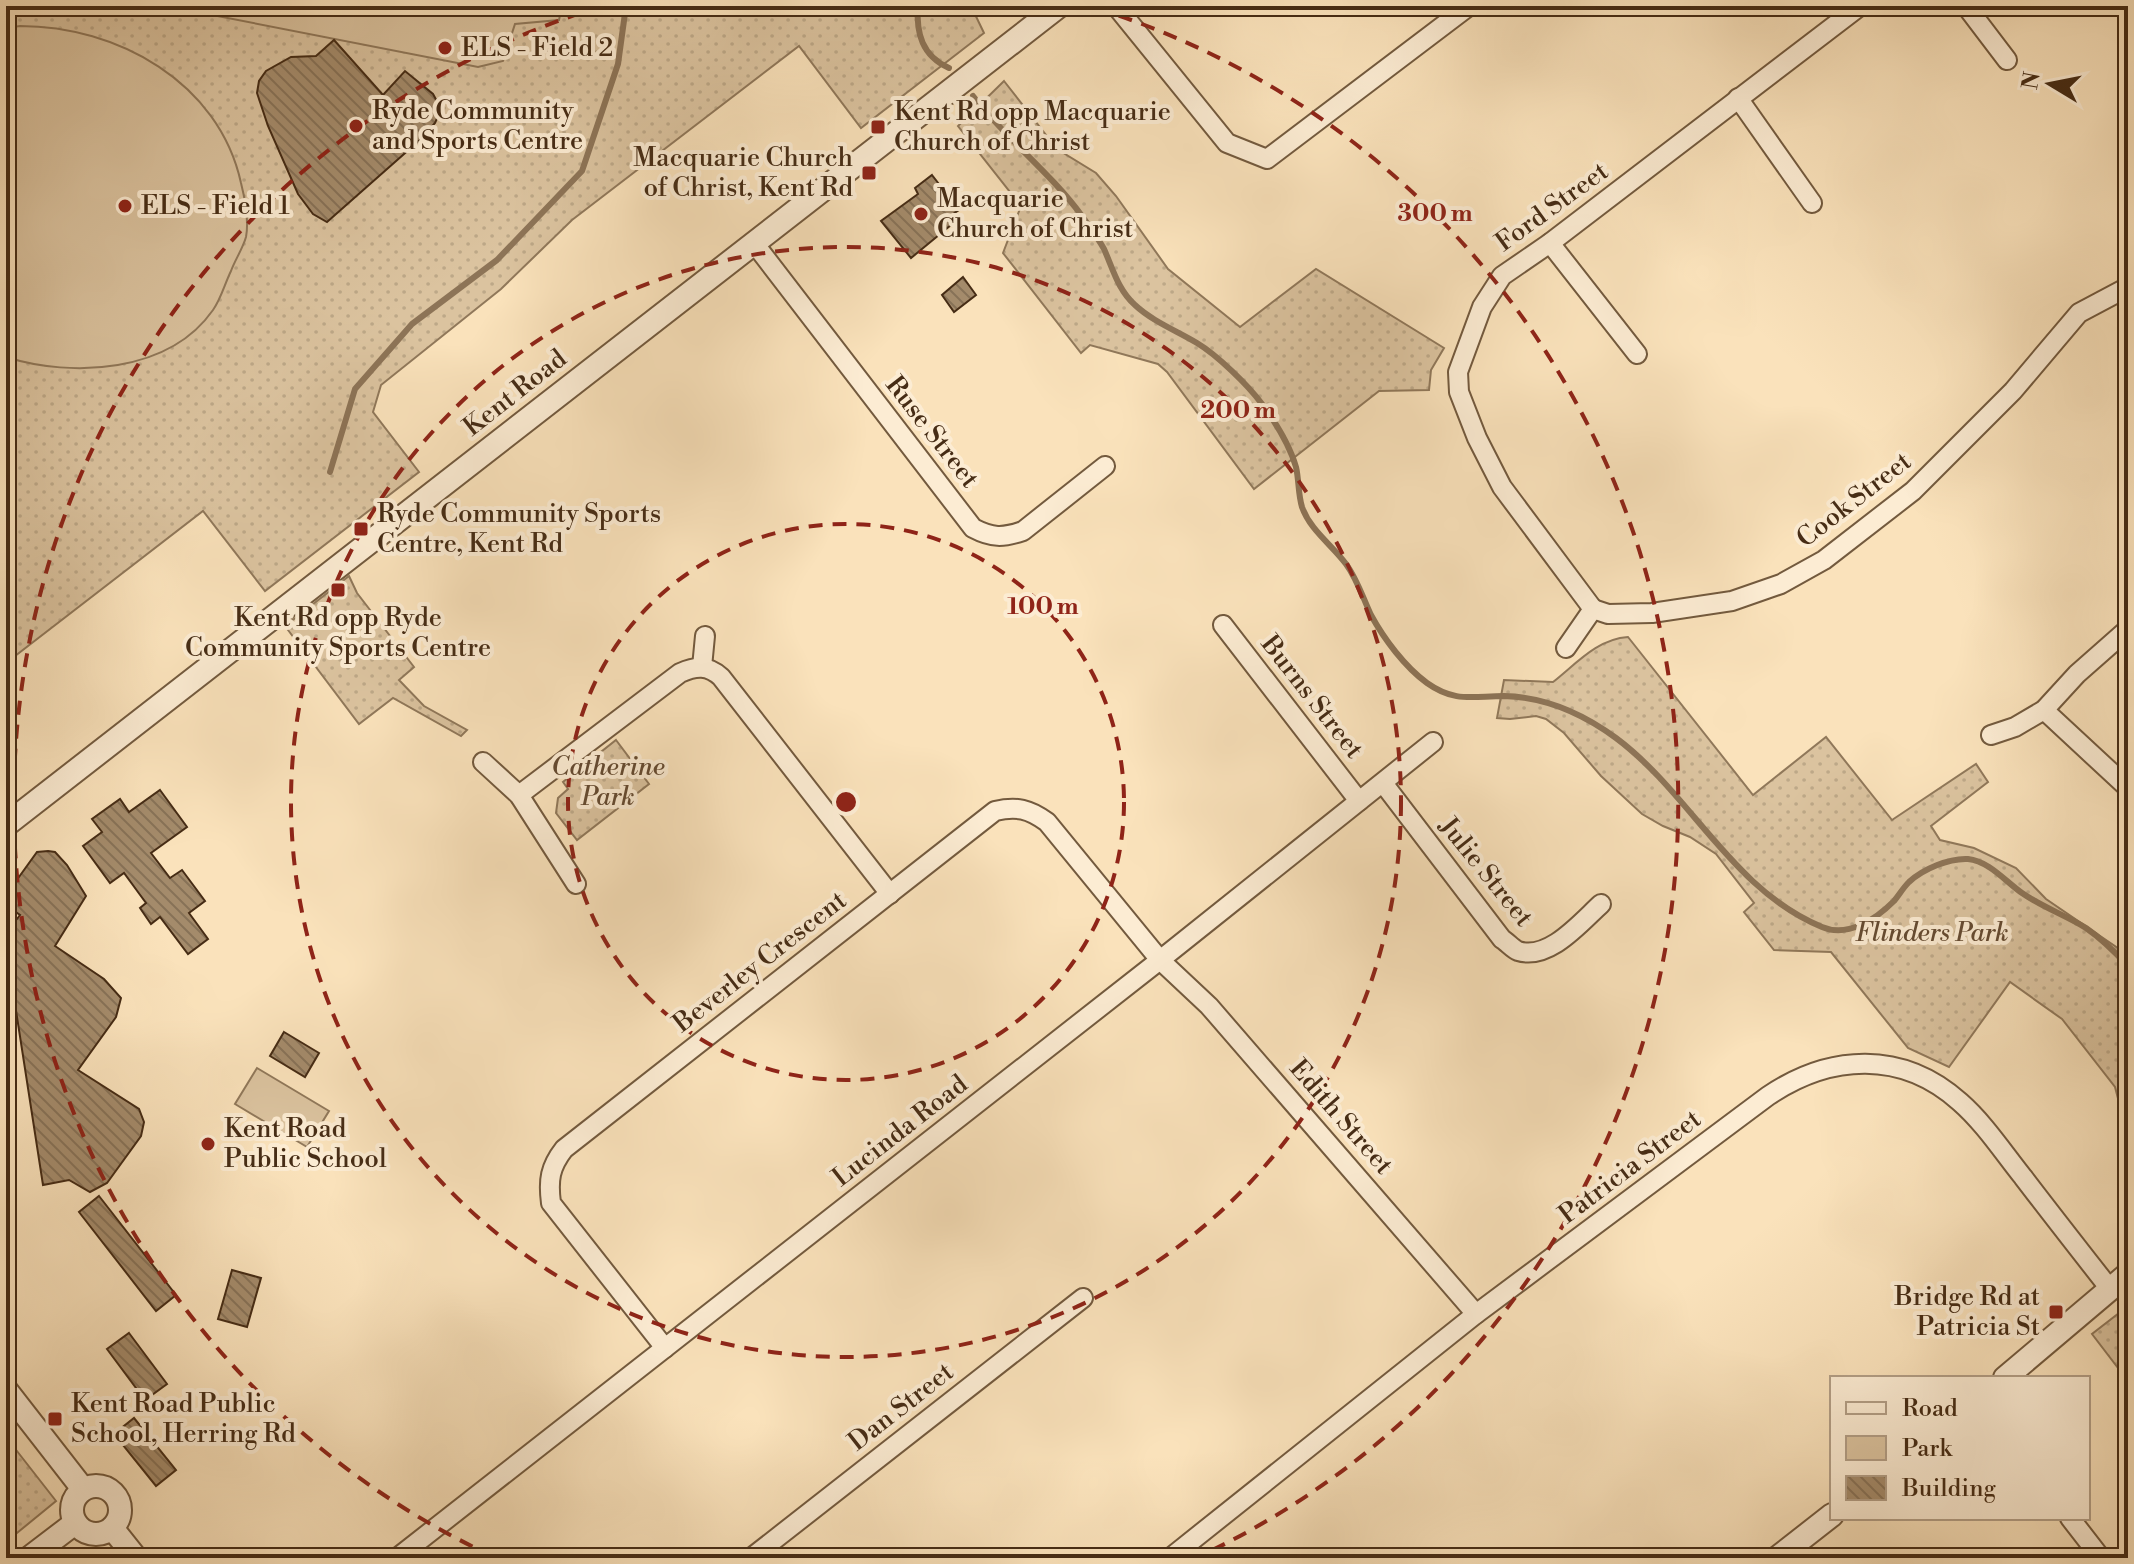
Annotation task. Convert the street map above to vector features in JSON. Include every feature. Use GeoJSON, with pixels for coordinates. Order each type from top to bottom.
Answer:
{"type":"FeatureCollection","features":[{"type":"Feature","properties":{"kind":"street","name":"Kent Road"},"geometry":{"type":"LineString","coordinates":[[6,825],[1059,6]]}},
{"type":"Feature","properties":{"kind":"street"},"geometry":{"type":"LineString","coordinates":[[1116,6],[1227,143],[1267,159],[1469,6]]}},
{"type":"Feature","properties":{"kind":"street","name":"Ford Street"},"geometry":{"type":"LineString","coordinates":[[1593,609],[1502,487],[1477,438],[1459,392],[1458,372],[1482,307],[1502,276],[1550,243],[1860,6]]}},
{"type":"Feature","properties":{"kind":"street"},"geometry":{"type":"LineString","coordinates":[[1966,6],[2007,60]]}},
{"type":"Feature","properties":{"kind":"street"},"geometry":{"type":"LineString","coordinates":[[1738,98],[1812,203]]}},
{"type":"Feature","properties":{"kind":"street","name":"Ruse Street"},"geometry":{"type":"LineString","coordinates":[[754,243],[973,528],[991,537],[1023,531],[1105,466]]}},
{"type":"Feature","properties":{"kind":"street"},"geometry":{"type":"LineString","coordinates":[[1550,243],[1637,354]]}},
{"type":"Feature","properties":{"kind":"street","name":"Cook Street"},"geometry":{"type":"LineString","coordinates":[[1593,609],[1608,614],[1652,613],[1732,601],[1781,584],[1824,560],[1913,491],[2013,391],[2079,313],[2128,287]]}},
{"type":"Feature","properties":{"kind":"street"},"geometry":{"type":"LineString","coordinates":[[1566,648],[1593,609]]}},
{"type":"Feature","properties":{"kind":"street","name":"Burns Street"},"geometry":{"type":"LineString","coordinates":[[1223,625],[1359,801]]}},
{"type":"Feature","properties":{"kind":"street"},"geometry":{"type":"LineString","coordinates":[[1991,735],[2015,727],[2044,710],[2077,674],[2128,629]]}},
{"type":"Feature","properties":{"kind":"street"},"geometry":{"type":"LineString","coordinates":[[702,667],[705,636]]}},
{"type":"Feature","properties":{"kind":"street"},"geometry":{"type":"LineString","coordinates":[[519,795],[680,673],[702,667],[713,670],[721,677],[890,894]]}},
{"type":"Feature","properties":{"kind":"street"},"geometry":{"type":"LineString","coordinates":[[2044,710],[2128,788]]}},
{"type":"Feature","properties":{"kind":"street","name":"Lucinda Road"},"geometry":{"type":"LineString","coordinates":[[397,1558],[1433,742]]}},
{"type":"Feature","properties":{"kind":"street"},"geometry":{"type":"LineString","coordinates":[[483,762],[519,795],[576,884]]}},
{"type":"Feature","properties":{"kind":"street","name":"Julie Street"},"geometry":{"type":"LineString","coordinates":[[1383,783],[1502,939],[1517,951],[1540,952],[1565,936],[1601,904]]}},
{"type":"Feature","properties":{"kind":"street","name":"Beverley Crescent"},"geometry":{"type":"LineString","coordinates":[[665,1348],[551,1203],[549,1183],[553,1164],[576,1139],[995,811],[1011,807],[1031,810],[1047,822],[1160,960]]}},
{"type":"Feature","properties":{"kind":"street","name":"Edith Street"},"geometry":{"type":"LineString","coordinates":[[1160,960],[1209,1006],[1476,1314]]}},
{"type":"Feature","properties":{"kind":"street","name":"Patricia Street"},"geometry":{"type":"LineString","coordinates":[[1170,1558],[1476,1314],[1768,1096],[1800,1076],[1841,1064],[1877,1064],[1906,1070],[1949,1093],[1976,1118],[2110,1289]]}},
{"type":"Feature","properties":{"kind":"street"},"geometry":{"type":"LineString","coordinates":[[2007,1376],[2128,1274]]}},
{"type":"Feature","properties":{"kind":"street","name":"Dan Street"},"geometry":{"type":"LineString","coordinates":[[751,1558],[1083,1298]]}},
{"type":"Feature","properties":{"kind":"street"},"geometry":{"type":"LineString","coordinates":[[6,1390],[83,1489]]}},
{"type":"Feature","properties":{"kind":"street"},"geometry":{"type":"LineString","coordinates":[[90,1486],[106,1488],[118,1499],[120,1515],[112,1528],[104,1533],[88,1533],[75,1523],[73,1501],[83,1489],[90,1486]]}},
{"type":"Feature","properties":{"kind":"street"},"geometry":{"type":"LineString","coordinates":[[1777,1558],[1830,1517]]}},
{"type":"Feature","properties":{"kind":"street"},"geometry":{"type":"LineString","coordinates":[[2072,1520],[2101,1558]]}},
{"type":"Feature","properties":{"kind":"street"},"geometry":{"type":"LineString","coordinates":[[29,1558],[75,1523]]}},
{"type":"Feature","properties":{"kind":"street"},"geometry":{"type":"LineString","coordinates":[[112,1528],[136,1558]]}},
{"type":"Feature","properties":{"kind":"green space"},"geometry":{"type":"Polygon","coordinates":[[[6,6],[971,6],[984,33],[861,128],[799,46],[572,220],[501,289],[381,385],[373,412],[419,472],[265,591],[203,511],[6,663],[6,6]]]}},
{"type":"Feature","properties":{"kind":"green space","name":"ELS - Field 2"},"geometry":{"type":"Polygon","coordinates":[[[209,6],[562,6],[559,20],[515,24],[503,61],[478,67],[207,14],[209,6]]]}},
{"type":"Feature","properties":{"kind":"green space","name":"ELS - Field 1"},"geometry":{"type":"Polygon","coordinates":[[[20,26],[92,36],[127,49],[159,67],[187,89],[211,116],[229,147],[245,203],[245,241],[213,310],[194,331],[171,347],[146,358],[89,368],[32,364],[6,357],[6,28],[20,26]]]}},
{"type":"Feature","properties":{"kind":"green space"},"geometry":{"type":"Polygon","coordinates":[[[1004,81],[1057,149],[1096,173],[1168,269],[1240,327],[1316,269],[1444,348],[1431,370],[1429,390],[1379,391],[1254,489],[1167,372],[1158,364],[1090,345],[1081,353],[1003,253],[1021,206],[958,126],[1004,81]]]}},
{"type":"Feature","properties":{"kind":"green space"},"geometry":{"type":"Polygon","coordinates":[[[349,576],[357,593],[414,667],[399,680],[424,706],[467,730],[461,736],[393,698],[359,724],[285,626],[349,576]]]}},
{"type":"Feature","properties":{"kind":"green space","name":"Flinders Park"},"geometry":{"type":"Polygon","coordinates":[[[1628,637],[1753,795],[1826,737],[1892,820],[1976,764],[1988,782],[1931,826],[1940,840],[1974,848],[2016,868],[2046,899],[2128,955],[2128,1137],[2115,1087],[2062,1019],[2010,982],[1949,1067],[1908,1048],[1831,952],[1774,950],[1744,912],[1754,903],[1716,854],[1690,837],[1642,814],[1601,776],[1564,733],[1546,719],[1536,716],[1497,718],[1504,680],[1553,682],[1597,647],[1628,637]]]}},
{"type":"Feature","properties":{"kind":"green space","name":"Catherine Park"},"geometry":{"type":"Polygon","coordinates":[[[616,740],[649,784],[577,840],[556,813],[558,798],[568,789],[563,782],[616,740]]]}},
{"type":"Feature","properties":{"kind":"green space"},"geometry":{"type":"Polygon","coordinates":[[[257,1068],[329,1111],[307,1147],[235,1104],[257,1068]]]}},
{"type":"Feature","properties":{"kind":"green space"},"geometry":{"type":"Polygon","coordinates":[[[2128,1306],[2128,1381],[2092,1334],[2128,1306]]]}},
{"type":"Feature","properties":{"kind":"green space"},"geometry":{"type":"Polygon","coordinates":[[[6,1437],[56,1501],[6,1542],[6,1437]]]}},
{"type":"Feature","properties":{"kind":"building"},"geometry":{"type":"Polygon","coordinates":[[[334,40],[383,95],[405,71],[433,94],[439,105],[439,114],[421,139],[327,222],[313,214],[298,194],[257,93],[259,81],[266,71],[291,57],[316,56],[334,40]]]}},
{"type":"Feature","properties":{"kind":"building","name":"Macquarie Church of Christ"},"geometry":{"type":"Polygon","coordinates":[[[932,175],[959,210],[947,218],[951,225],[911,258],[881,221],[918,194],[915,188],[932,175]]]}},
{"type":"Feature","properties":{"kind":"building"},"geometry":{"type":"Polygon","coordinates":[[[963,277],[976,295],[954,312],[942,295],[963,277]]]}},
{"type":"Feature","properties":{"kind":"building"},"geometry":{"type":"Polygon","coordinates":[[[160,790],[187,827],[151,853],[170,878],[182,870],[205,901],[189,913],[208,939],[188,954],[160,917],[151,924],[140,908],[146,903],[124,873],[110,883],[83,846],[102,832],[92,819],[120,799],[129,812],[160,790]]]}},
{"type":"Feature","properties":{"kind":"building"},"geometry":{"type":"Polygon","coordinates":[[[37,852],[55,852],[67,865],[86,896],[55,946],[104,979],[121,998],[116,1017],[78,1070],[139,1109],[144,1122],[141,1136],[107,1183],[90,1192],[69,1180],[43,1185],[6,946],[6,933],[20,915],[6,905],[6,895],[37,852]]]}},
{"type":"Feature","properties":{"kind":"building"},"geometry":{"type":"Polygon","coordinates":[[[284,1032],[319,1053],[305,1077],[270,1056],[284,1032]]]}},
{"type":"Feature","properties":{"kind":"building"},"geometry":{"type":"Polygon","coordinates":[[[99,1196],[176,1295],[156,1311],[79,1212],[99,1196]]]}},
{"type":"Feature","properties":{"kind":"building"},"geometry":{"type":"Polygon","coordinates":[[[232,1270],[261,1278],[247,1327],[218,1319],[232,1270]]]}},
{"type":"Feature","properties":{"kind":"building"},"geometry":{"type":"Polygon","coordinates":[[[129,1333],[167,1384],[145,1400],[107,1349],[129,1333]]]}},
{"type":"Feature","properties":{"kind":"building"},"geometry":{"type":"Polygon","coordinates":[[[134,1418],[176,1470],[156,1486],[114,1434],[134,1418]]]}},
{"type":"Feature","properties":{"kind":"waterway"},"geometry":{"type":"LineString","coordinates":[[330,472],[355,389],[412,324],[497,260],[582,171],[618,64],[626,6]]}},
{"type":"Feature","properties":{"kind":"waterway"},"geometry":{"type":"LineString","coordinates":[[918,6],[918,25],[923,43],[932,57],[949,68]]}},
{"type":"Feature","properties":{"kind":"waterway"},"geometry":{"type":"LineString","coordinates":[[973,96],[1082,216],[1104,249],[1116,279],[1129,299],[1149,316],[1214,355],[1262,404],[1282,434],[1293,458],[1306,515],[1350,570],[1371,615],[1389,643],[1427,683],[1455,696],[1534,699],[1577,714],[1603,729],[1643,761],[1762,890],[1790,911],[1822,927],[1842,930],[1861,925],[1887,908],[1921,873],[1945,862],[1968,859],[1983,864],[2030,898],[2086,928],[2128,966]]}},
{"type":"Feature","properties":{"kind":"place","name":"ELS - Field 2"},"geometry":{"type":"Point","coordinates":[445,48]}},
{"type":"Feature","properties":{"kind":"place","name":"Ryde Community and Sports Centre"},"geometry":{"type":"Point","coordinates":[356,126]}},
{"type":"Feature","properties":{"kind":"place","name":"Kent Rd opp Macquarie Church of Christ"},"geometry":{"type":"Point","coordinates":[878,127]}},
{"type":"Feature","properties":{"kind":"place","name":"Macquarie Church of Christ, Kent Rd"},"geometry":{"type":"Point","coordinates":[869,173]}},
{"type":"Feature","properties":{"kind":"place","name":"ELS - Field 1"},"geometry":{"type":"Point","coordinates":[125,206]}},
{"type":"Feature","properties":{"kind":"place","name":"Macquarie Church of Christ"},"geometry":{"type":"Point","coordinates":[921,214]}},
{"type":"Feature","properties":{"kind":"place","name":"Ryde Community Sports Centre, Kent Rd"},"geometry":{"type":"Point","coordinates":[361,529]}},
{"type":"Feature","properties":{"kind":"place","name":"Kent Rd opp Ryde Community Sports Centre"},"geometry":{"type":"Point","coordinates":[338,590]}},
{"type":"Feature","properties":{"kind":"place","name":"Kent Road Public School"},"geometry":{"type":"Point","coordinates":[208,1144]}},
{"type":"Feature","properties":{"kind":"place","name":"Bridge Rd at Patricia St"},"geometry":{"type":"Point","coordinates":[2056,1312]}},
{"type":"Feature","properties":{"kind":"place","name":"Kent Road Public School, Herring Rd"},"geometry":{"type":"Point","coordinates":[55,1419]}}]}
